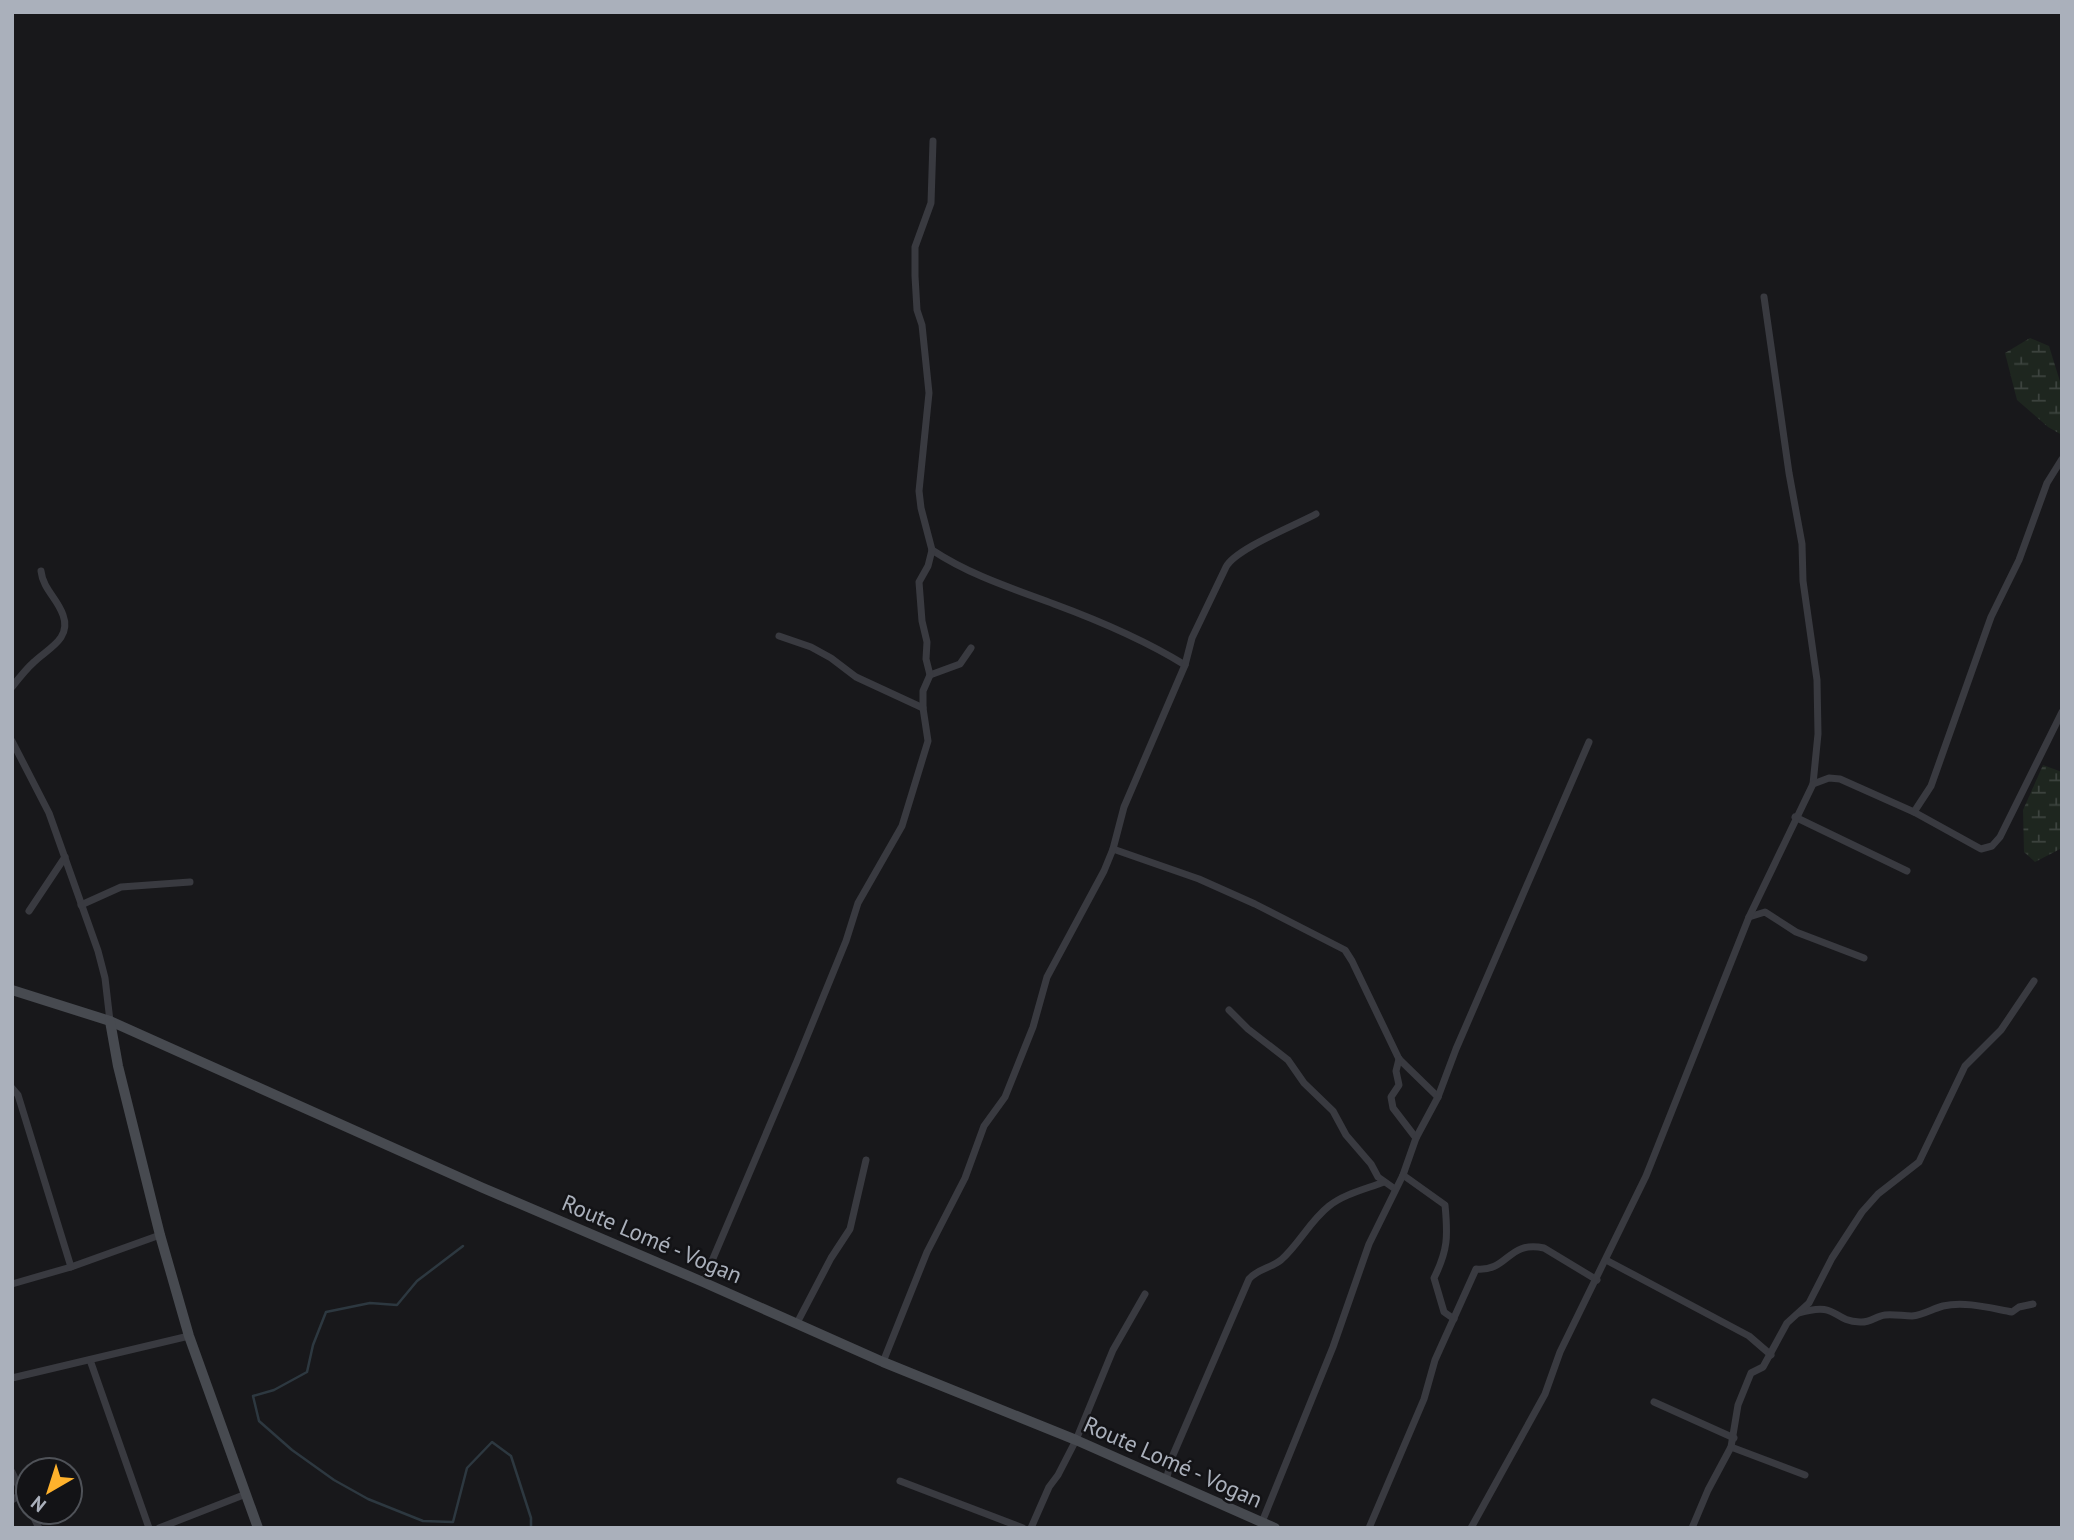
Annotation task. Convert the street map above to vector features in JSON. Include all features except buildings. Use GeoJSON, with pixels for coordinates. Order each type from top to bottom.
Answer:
{"type":"FeatureCollection","features":[{"type":"Feature","properties":{"kind":"main road","name":"Route Lomé - Vogan"},"geometry":{"type":"LineString","coordinates":[[12,989],[110,1021],[483,1188],[883,1362],[1076,1440],[1275,1528]]}},
{"type":"Feature","properties":{"kind":"main road"},"geometry":{"type":"LineString","coordinates":[[110,1021],[118,1066],[160,1235],[189,1336],[258,1528]]}},
{"type":"Feature","properties":{"kind":"street"},"geometry":{"type":"LineString","coordinates":[[703,1282],[812,1025],[846,941],[858,903],[902,826],[928,741],[923,691],[930,675],[919,582],[929,566],[932,550],[919,491],[929,393],[922,325],[917,310],[915,247],[931,203],[933,141]]}},
{"type":"Feature","properties":{"kind":"street"},"geometry":{"type":"LineString","coordinates":[[1471,1528],[1545,1394],[1560,1352],[1646,1176],[1749,917],[1813,783],[1818,734],[1817,680],[1803,581],[1802,544],[1789,473],[1765,297]]}},
{"type":"Feature","properties":{"kind":"street"},"geometry":{"type":"LineString","coordinates":[[1914,812],[1931,786],[1991,617],[2019,560],[2047,483],[2062,459]]}},
{"type":"Feature","properties":{"kind":"street"},"geometry":{"type":"LineString","coordinates":[[883,1362],[927,1252],[965,1178],[984,1126],[1005,1097],[1033,1027],[1047,977],[1104,871],[1124,807],[1185,665],[1192,638],[1229,561],[1250,547],[1316,514]]}},
{"type":"Feature","properties":{"kind":"street"},"geometry":{"type":"LineString","coordinates":[[932,550],[986,580],[1131,634],[1185,665]]}},
{"type":"Feature","properties":{"kind":"street"},"geometry":{"type":"LineString","coordinates":[[12,687],[62,636],[64,616],[42,583],[41,571]]}},
{"type":"Feature","properties":{"kind":"street"},"geometry":{"type":"LineString","coordinates":[[779,636],[831,658],[856,677],[923,708]]}},
{"type":"Feature","properties":{"kind":"street"},"geometry":{"type":"LineString","coordinates":[[930,675],[960,664],[971,648]]}},
{"type":"Feature","properties":{"kind":"street"},"geometry":{"type":"LineString","coordinates":[[1813,783],[1829,778],[1840,779],[1914,812],[1981,849],[1992,846],[2000,838],[2062,712]]}},
{"type":"Feature","properties":{"kind":"street"},"geometry":{"type":"LineString","coordinates":[[12,741],[49,813],[65,858],[105,978],[110,1021]]}},
{"type":"Feature","properties":{"kind":"street"},"geometry":{"type":"LineString","coordinates":[[1262,1522],[1334,1347],[1369,1244],[1403,1175],[1416,1138],[1438,1097],[1456,1049],[1589,742]]}},
{"type":"Feature","properties":{"kind":"street"},"geometry":{"type":"LineString","coordinates":[[1795,817],[1907,871]]}},
{"type":"Feature","properties":{"kind":"street"},"geometry":{"type":"LineString","coordinates":[[1113,849],[1199,879],[1345,950],[1399,1059],[1438,1097]]}},
{"type":"Feature","properties":{"kind":"street"},"geometry":{"type":"LineString","coordinates":[[29,911],[65,858]]}},
{"type":"Feature","properties":{"kind":"street"},"geometry":{"type":"LineString","coordinates":[[81,905],[121,887],[190,882]]}},
{"type":"Feature","properties":{"kind":"street"},"geometry":{"type":"LineString","coordinates":[[1749,917],[1765,912],[1796,932],[1864,958]]}},
{"type":"Feature","properties":{"kind":"street"},"geometry":{"type":"LineString","coordinates":[[1692,1528],[1732,1443],[1738,1405],[1751,1373],[1763,1367],[1787,1323],[1809,1303],[1832,1258],[1862,1212],[1878,1194],[1919,1162],[1965,1066],[2001,1030],[2034,981]]}},
{"type":"Feature","properties":{"kind":"street"},"geometry":{"type":"LineString","coordinates":[[1229,1010],[1248,1029],[1279,1052],[1304,1083],[1333,1111],[1346,1135],[1384,1182],[1395,1189]]}},
{"type":"Feature","properties":{"kind":"street"},"geometry":{"type":"LineString","coordinates":[[1399,1059],[1396,1071],[1399,1085],[1391,1097],[1393,1108],[1416,1138]]}},
{"type":"Feature","properties":{"kind":"street"},"geometry":{"type":"LineString","coordinates":[[12,1088],[19,1095],[71,1267]]}},
{"type":"Feature","properties":{"kind":"street"},"geometry":{"type":"LineString","coordinates":[[797,1323],[831,1258],[850,1230],[866,1160]]}},
{"type":"Feature","properties":{"kind":"street"},"geometry":{"type":"LineString","coordinates":[[1403,1175],[1445,1205],[1448,1238],[1444,1259],[1434,1278],[1444,1312],[1454,1319]]}},
{"type":"Feature","properties":{"kind":"street"},"geometry":{"type":"LineString","coordinates":[[1166,1480],[1172,1455],[1249,1279],[1253,1274],[1276,1264],[1289,1252],[1328,1206],[1384,1182]]}},
{"type":"Feature","properties":{"kind":"street"},"geometry":{"type":"LineString","coordinates":[[12,1284],[71,1267],[160,1235]]}},
{"type":"Feature","properties":{"kind":"street"},"geometry":{"type":"LineString","coordinates":[[1368,1528],[1424,1399],[1435,1360],[1476,1269],[1486,1270],[1500,1264],[1526,1245],[1544,1248],[1597,1280]]}},
{"type":"Feature","properties":{"kind":"street"},"geometry":{"type":"LineString","coordinates":[[1606,1261],[1749,1336],[1771,1355]]}},
{"type":"Feature","properties":{"kind":"street"},"geometry":{"type":"LineString","coordinates":[[1031,1528],[1049,1487],[1076,1440],[1113,1350],[1145,1294]]}},
{"type":"Feature","properties":{"kind":"street"},"geometry":{"type":"LineString","coordinates":[[1799,1314],[1816,1308],[1827,1308],[1850,1321],[1870,1322],[1881,1315],[1913,1316],[1944,1306],[1967,1304],[2012,1312],[2019,1307],[2033,1304]]}},
{"type":"Feature","properties":{"kind":"street"},"geometry":{"type":"LineString","coordinates":[[12,1378],[189,1336]]}},
{"type":"Feature","properties":{"kind":"street"},"geometry":{"type":"LineString","coordinates":[[90,1360],[149,1528]]}},
{"type":"Feature","properties":{"kind":"street"},"geometry":{"type":"LineString","coordinates":[[1654,1402],[1732,1443],[1805,1475]]}},
{"type":"Feature","properties":{"kind":"street"},"geometry":{"type":"LineString","coordinates":[[900,1481],[1023,1528]]}},
{"type":"Feature","properties":{"kind":"street"},"geometry":{"type":"LineString","coordinates":[[159,1528],[246,1494]]}},
{"type":"Feature","properties":{"kind":"green space"},"geometry":{"type":"Polygon","coordinates":[[[2030,338],[2049,346],[2062,388],[2062,435],[2048,427],[2017,400],[2005,353],[2030,338]]]}},
{"type":"Feature","properties":{"kind":"green space"},"geometry":{"type":"Polygon","coordinates":[[[2043,765],[2062,772],[2062,848],[2035,862],[2024,852],[2023,810],[2043,765]]]}},
{"type":"Feature","properties":{"kind":"waterway"},"geometry":{"type":"LineString","coordinates":[[463,1246],[417,1281],[397,1305],[370,1303],[326,1312],[313,1345],[307,1372],[274,1390],[253,1396],[259,1421],[292,1450],[334,1480],[368,1499],[423,1521],[453,1522],[467,1468],[492,1442],[511,1456],[531,1518],[531,1528]]}}]}
